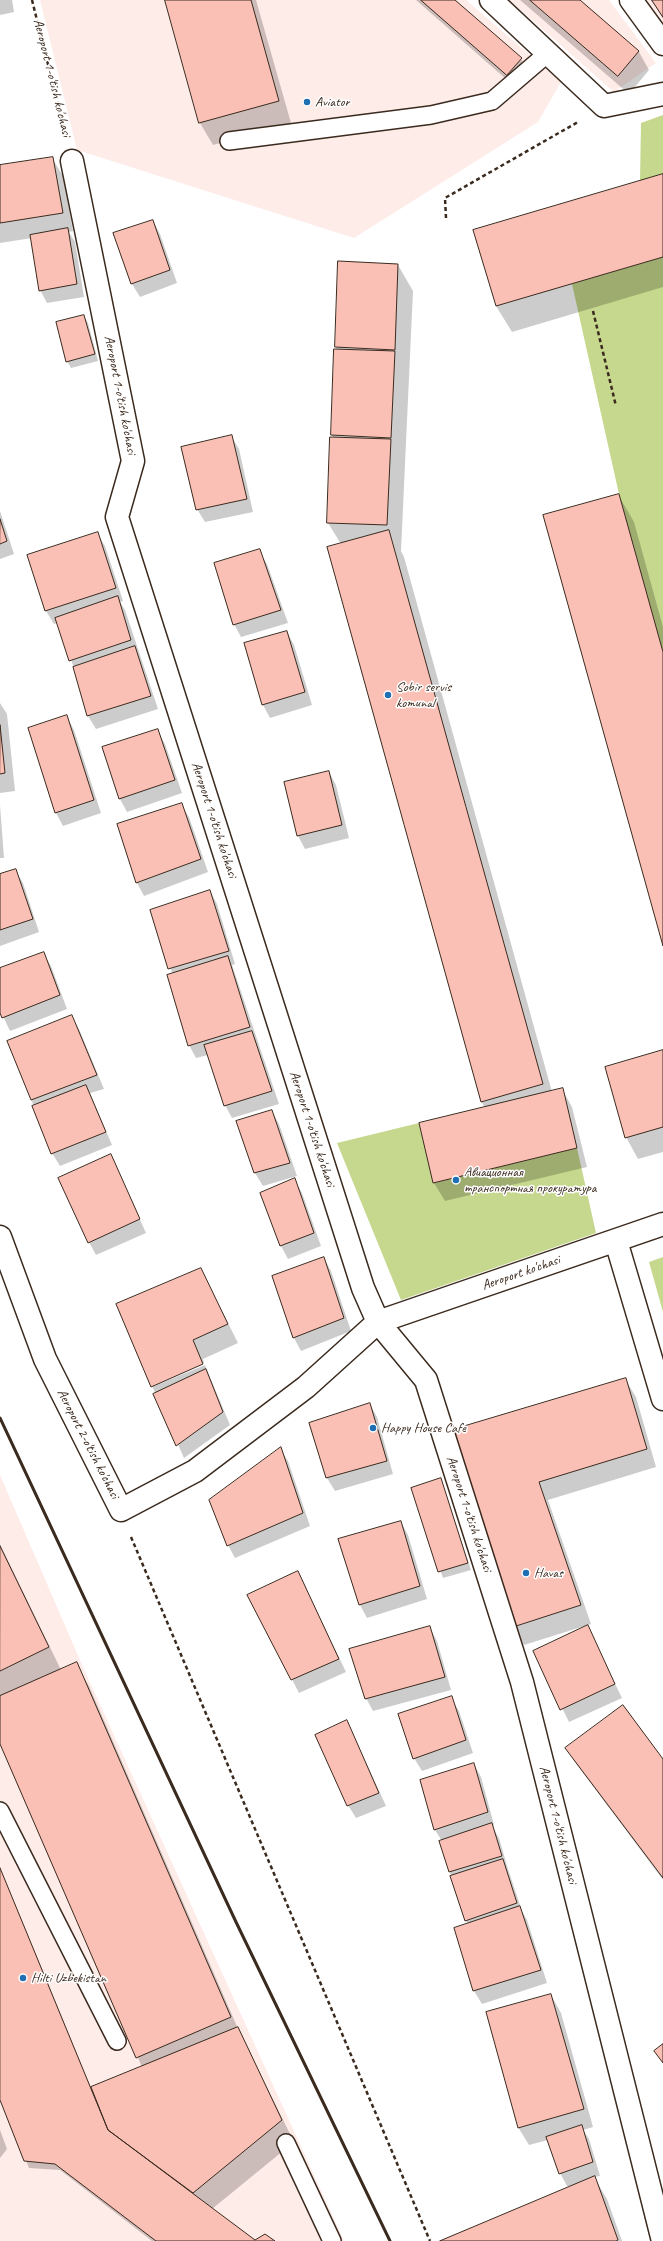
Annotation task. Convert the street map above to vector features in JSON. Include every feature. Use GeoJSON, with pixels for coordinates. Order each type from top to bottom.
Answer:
{"type":"FeatureCollection","features":[{"type":"Feature","properties":{"kind":"street"},"geometry":{"type":"LineString","coordinates":[[491,0],[604,106],[663,94]]}},
{"type":"Feature","properties":{"kind":"street"},"geometry":{"type":"LineString","coordinates":[[631,0],[663,44]]}},
{"type":"Feature","properties":{"kind":"street","name":"Aeroport 1-o'tish ko'chasi"},"geometry":{"type":"LineString","coordinates":[[72,161],[133,462],[117,517],[363,1288],[378,1322],[426,1380],[522,1682],[663,2241]]}},
{"type":"Feature","properties":{"kind":"street","name":"Aeroport ko'chasi"},"geometry":{"type":"LineString","coordinates":[[378,1322],[663,1224]]}},
{"type":"Feature","properties":{"kind":"street","name":"Aeroport 2-o'tish ko'chasi"},"geometry":{"type":"LineString","coordinates":[[0,1237],[45,1359],[121,1510],[195,1471],[306,1387],[378,1322]]}},
{"type":"Feature","properties":{"kind":"street"},"geometry":{"type":"LineString","coordinates":[[616,1241],[663,1399]]}},
{"type":"Feature","properties":{"kind":"lane"},"geometry":{"type":"LineString","coordinates":[[229,141],[431,115],[492,101],[548,53]]}},
{"type":"Feature","properties":{"kind":"lane"},"geometry":{"type":"LineString","coordinates":[[0,1811],[117,2041]]}},
{"type":"Feature","properties":{"kind":"lane"},"geometry":{"type":"LineString","coordinates":[[286,2143],[332,2241]]}},
{"type":"Feature","properties":{"kind":"path","name":"Aeroport 1-o'tish ko'chasi"},"geometry":{"type":"LineString","coordinates":[[32,0],[72,161]]}},
{"type":"Feature","properties":{"kind":"path"},"geometry":{"type":"LineString","coordinates":[[446,218],[445,198],[604,106]]}},
{"type":"Feature","properties":{"kind":"path"},"geometry":{"type":"LineString","coordinates":[[593,311],[616,406]]}},
{"type":"Feature","properties":{"kind":"path"},"geometry":{"type":"LineString","coordinates":[[121,1510],[134,1546],[430,2241]]}},
{"type":"Feature","properties":{"kind":"shaded area","name":"Aviator"},"geometry":{"type":"Polygon","coordinates":[[[40,0],[466,0],[561,82],[538,122],[354,238],[77,150],[40,0]]]}},
{"type":"Feature","properties":{"kind":"shaded area"},"geometry":{"type":"Polygon","coordinates":[[[509,0],[609,0],[656,63],[614,92],[509,0]]]}},
{"type":"Feature","properties":{"kind":"shaded area"},"geometry":{"type":"Polygon","coordinates":[[[641,0],[663,0],[663,33],[641,0]]]}},
{"type":"Feature","properties":{"kind":"shaded area"},"geometry":{"type":"Polygon","coordinates":[[[0,1475],[83,1667],[344,2241],[0,2241],[0,1475]]]}},
{"type":"Feature","properties":{"kind":"green space"},"geometry":{"type":"Polygon","coordinates":[[[663,115],[663,174],[640,181],[641,123],[663,115]]]}},
{"type":"Feature","properties":{"kind":"green space"},"geometry":{"type":"Polygon","coordinates":[[[663,257],[663,652],[619,494],[572,284],[663,257]]]}},
{"type":"Feature","properties":{"kind":"green space"},"geometry":{"type":"Polygon","coordinates":[[[419,1123],[434,1183],[577,1148],[596,1233],[401,1300],[337,1143],[419,1123]]]}},
{"type":"Feature","properties":{"kind":"green space"},"geometry":{"type":"Polygon","coordinates":[[[663,1257],[663,1312],[649,1262],[663,1257]]]}},
{"type":"Feature","properties":{"kind":"building"},"geometry":{"type":"Polygon","coordinates":[[[165,0],[251,0],[279,101],[199,123],[165,0]]]}},
{"type":"Feature","properties":{"kind":"building"},"geometry":{"type":"Polygon","coordinates":[[[421,0],[455,0],[522,58],[507,75],[421,0]]]}},
{"type":"Feature","properties":{"kind":"building"},"geometry":{"type":"Polygon","coordinates":[[[530,0],[580,0],[639,51],[618,76],[530,0]]]}},
{"type":"Feature","properties":{"kind":"building"},"geometry":{"type":"Polygon","coordinates":[[[652,0],[663,0],[663,17],[652,0]]]}},
{"type":"Feature","properties":{"kind":"building"},"geometry":{"type":"Polygon","coordinates":[[[53,157],[63,213],[0,223],[0,165],[53,157]]]}},
{"type":"Feature","properties":{"kind":"building"},"geometry":{"type":"Polygon","coordinates":[[[663,174],[663,257],[496,306],[473,230],[663,174]]]}},
{"type":"Feature","properties":{"kind":"building"},"geometry":{"type":"Polygon","coordinates":[[[153,220],[170,270],[131,284],[113,233],[153,220]]]}},
{"type":"Feature","properties":{"kind":"building"},"geometry":{"type":"Polygon","coordinates":[[[68,228],[77,284],[39,291],[30,235],[68,228]]]}},
{"type":"Feature","properties":{"kind":"building"},"geometry":{"type":"Polygon","coordinates":[[[338,261],[398,264],[395,350],[335,347],[338,261]]]}},
{"type":"Feature","properties":{"kind":"building"},"geometry":{"type":"Polygon","coordinates":[[[84,315],[95,354],[66,362],[56,322],[84,315]]]}},
{"type":"Feature","properties":{"kind":"building"},"geometry":{"type":"Polygon","coordinates":[[[334,349],[395,351],[391,438],[331,435],[334,349]]]}},
{"type":"Feature","properties":{"kind":"building"},"geometry":{"type":"Polygon","coordinates":[[[232,435],[247,499],[196,510],[181,447],[232,435]]]}},
{"type":"Feature","properties":{"kind":"building"},"geometry":{"type":"Polygon","coordinates":[[[330,437],[391,439],[387,525],[327,523],[330,437]]]}},
{"type":"Feature","properties":{"kind":"building"},"geometry":{"type":"Polygon","coordinates":[[[619,494],[663,652],[663,946],[543,515],[619,494]]]}},
{"type":"Feature","properties":{"kind":"building"},"geometry":{"type":"Polygon","coordinates":[[[0,519],[7,541],[0,544],[0,519]]]}},
{"type":"Feature","properties":{"kind":"building"},"geometry":{"type":"Polygon","coordinates":[[[389,530],[543,1084],[481,1102],[327,547],[389,530]]]}},
{"type":"Feature","properties":{"kind":"building"},"geometry":{"type":"Polygon","coordinates":[[[98,532],[116,588],[45,611],[27,555],[98,532]]]}},
{"type":"Feature","properties":{"kind":"building"},"geometry":{"type":"Polygon","coordinates":[[[260,549],[281,610],[233,625],[214,563],[260,549]]]}},
{"type":"Feature","properties":{"kind":"building"},"geometry":{"type":"Polygon","coordinates":[[[118,596],[131,640],[69,661],[55,618],[118,596]]]}},
{"type":"Feature","properties":{"kind":"building"},"geometry":{"type":"Polygon","coordinates":[[[287,631],[305,692],[262,705],[244,643],[287,631]]]}},
{"type":"Feature","properties":{"kind":"building"},"geometry":{"type":"Polygon","coordinates":[[[135,646],[151,696],[87,716],[73,667],[135,646]]]}},
{"type":"Feature","properties":{"kind":"building"},"geometry":{"type":"Polygon","coordinates":[[[67,715],[94,800],[55,813],[28,728],[67,715]]]}},
{"type":"Feature","properties":{"kind":"building"},"geometry":{"type":"Polygon","coordinates":[[[0,725],[5,773],[0,774],[0,725]]]}},
{"type":"Feature","properties":{"kind":"building"},"geometry":{"type":"Polygon","coordinates":[[[158,729],[175,780],[119,799],[102,747],[158,729]]]}},
{"type":"Feature","properties":{"kind":"building"},"geometry":{"type":"Polygon","coordinates":[[[329,771],[342,825],[297,836],[284,782],[329,771]]]}},
{"type":"Feature","properties":{"kind":"building"},"geometry":{"type":"Polygon","coordinates":[[[182,803],[201,859],[136,883],[117,824],[182,803]]]}},
{"type":"Feature","properties":{"kind":"building"},"geometry":{"type":"Polygon","coordinates":[[[16,869],[33,919],[0,930],[0,874],[16,869]]]}},
{"type":"Feature","properties":{"kind":"building"},"geometry":{"type":"Polygon","coordinates":[[[210,890],[229,951],[168,969],[150,910],[210,890]]]}},
{"type":"Feature","properties":{"kind":"building"},"geometry":{"type":"Polygon","coordinates":[[[44,952],[60,995],[2,1018],[0,1013],[0,968],[44,952]]]}},
{"type":"Feature","properties":{"kind":"building"},"geometry":{"type":"Polygon","coordinates":[[[228,956],[250,1027],[188,1046],[167,975],[228,956]]]}},
{"type":"Feature","properties":{"kind":"building"},"geometry":{"type":"Polygon","coordinates":[[[72,1015],[97,1075],[31,1100],[7,1041],[72,1015]]]}},
{"type":"Feature","properties":{"kind":"building"},"geometry":{"type":"Polygon","coordinates":[[[252,1031],[272,1091],[224,1106],[204,1045],[252,1031]]]}},
{"type":"Feature","properties":{"kind":"building"},"geometry":{"type":"Polygon","coordinates":[[[663,1050],[663,1127],[625,1138],[605,1067],[663,1050]]]}},
{"type":"Feature","properties":{"kind":"building"},"geometry":{"type":"Polygon","coordinates":[[[86,1085],[106,1132],[51,1154],[32,1106],[86,1085]]]}},
{"type":"Feature","properties":{"kind":"building"},"geometry":{"type":"Polygon","coordinates":[[[563,1088],[577,1148],[433,1183],[419,1123],[563,1088]]]}},
{"type":"Feature","properties":{"kind":"building"},"geometry":{"type":"Polygon","coordinates":[[[272,1110],[290,1163],[254,1173],[236,1121],[272,1110]]]}},
{"type":"Feature","properties":{"kind":"building"},"geometry":{"type":"Polygon","coordinates":[[[111,1154],[140,1219],[88,1243],[58,1178],[111,1154]]]}},
{"type":"Feature","properties":{"kind":"building"},"geometry":{"type":"Polygon","coordinates":[[[295,1178],[314,1233],[280,1246],[260,1193],[295,1178]]]}},
{"type":"Feature","properties":{"kind":"building"},"geometry":{"type":"Polygon","coordinates":[[[324,1257],[344,1318],[293,1338],[272,1276],[324,1257]]]}},
{"type":"Feature","properties":{"kind":"building"},"geometry":{"type":"Polygon","coordinates":[[[201,1268],[228,1324],[193,1340],[203,1364],[151,1387],[116,1304],[201,1268]]]}},
{"type":"Feature","properties":{"kind":"building"},"geometry":{"type":"Polygon","coordinates":[[[206,1369],[223,1412],[176,1446],[153,1394],[206,1369]]]}},
{"type":"Feature","properties":{"kind":"building"},"geometry":{"type":"Polygon","coordinates":[[[626,1378],[647,1449],[539,1482],[581,1605],[513,1627],[452,1430],[626,1378]]]}},
{"type":"Feature","properties":{"kind":"building"},"geometry":{"type":"Polygon","coordinates":[[[370,1403],[387,1461],[326,1478],[309,1423],[370,1403]]]}},
{"type":"Feature","properties":{"kind":"building"},"geometry":{"type":"Polygon","coordinates":[[[281,1447],[303,1513],[227,1546],[209,1500],[281,1447]]]}},
{"type":"Feature","properties":{"kind":"building"},"geometry":{"type":"Polygon","coordinates":[[[441,1478],[468,1563],[438,1572],[411,1488],[441,1478]]]}},
{"type":"Feature","properties":{"kind":"building"},"geometry":{"type":"Polygon","coordinates":[[[401,1521],[420,1586],[359,1605],[338,1539],[401,1521]]]}},
{"type":"Feature","properties":{"kind":"building"},"geometry":{"type":"Polygon","coordinates":[[[0,1546],[49,1647],[0,1671],[0,1546]]]}},
{"type":"Feature","properties":{"kind":"building"},"geometry":{"type":"Polygon","coordinates":[[[298,1571],[339,1659],[291,1680],[247,1595],[298,1571]]]}},
{"type":"Feature","properties":{"kind":"building"},"geometry":{"type":"Polygon","coordinates":[[[588,1625],[615,1684],[560,1710],[533,1651],[588,1625]]]}},
{"type":"Feature","properties":{"kind":"building"},"geometry":{"type":"Polygon","coordinates":[[[430,1626],[445,1677],[365,1699],[349,1649],[430,1626]]]}},
{"type":"Feature","properties":{"kind":"building"},"geometry":{"type":"Polygon","coordinates":[[[77,1662],[231,2017],[136,2058],[0,1744],[0,1696],[77,1662]]]}},
{"type":"Feature","properties":{"kind":"building"},"geometry":{"type":"Polygon","coordinates":[[[452,1696],[466,1740],[413,1759],[398,1714],[452,1696]]]}},
{"type":"Feature","properties":{"kind":"building"},"geometry":{"type":"Polygon","coordinates":[[[623,1705],[663,1759],[663,1878],[565,1748],[623,1705]]]}},
{"type":"Feature","properties":{"kind":"building"},"geometry":{"type":"Polygon","coordinates":[[[347,1720],[379,1793],[347,1806],[315,1735],[347,1720]]]}},
{"type":"Feature","properties":{"kind":"building"},"geometry":{"type":"Polygon","coordinates":[[[474,1763],[488,1812],[434,1830],[420,1780],[474,1763]]]}},
{"type":"Feature","properties":{"kind":"building"},"geometry":{"type":"Polygon","coordinates":[[[492,1823],[502,1856],[449,1872],[439,1841],[492,1823]]]}},
{"type":"Feature","properties":{"kind":"building"},"geometry":{"type":"Polygon","coordinates":[[[503,1859],[517,1903],[465,1921],[450,1876],[503,1859]]]}},
{"type":"Feature","properties":{"kind":"building","name":"Hilti Uzbekistan"},"geometry":{"type":"Polygon","coordinates":[[[0,1868],[108,2130],[255,2240],[265,2234],[275,2241],[156,2241],[55,2164],[24,2161],[0,2100],[0,1868]]]}},
{"type":"Feature","properties":{"kind":"building"},"geometry":{"type":"Polygon","coordinates":[[[520,1906],[541,1970],[473,1991],[454,1928],[520,1906]]]}},
{"type":"Feature","properties":{"kind":"building"},"geometry":{"type":"Polygon","coordinates":[[[551,1994],[584,2109],[518,2128],[486,2012],[551,1994]]]}},
{"type":"Feature","properties":{"kind":"building"},"geometry":{"type":"Polygon","coordinates":[[[238,2027],[282,2120],[193,2193],[108,2130],[91,2087],[238,2027]]]}},
{"type":"Feature","properties":{"kind":"building"},"geometry":{"type":"Polygon","coordinates":[[[663,2044],[663,2063],[654,2051],[663,2044]]]}},
{"type":"Feature","properties":{"kind":"building"},"geometry":{"type":"Polygon","coordinates":[[[582,2125],[593,2162],[559,2174],[546,2137],[582,2125]]]}},
{"type":"Feature","properties":{"kind":"building"},"geometry":{"type":"Polygon","coordinates":[[[595,2176],[618,2240],[616,2241],[440,2241],[595,2176]]]}},
{"type":"Feature","properties":{"kind":"railway"},"geometry":{"type":"LineString","coordinates":[[0,1418],[236,1922],[390,2241]]}},
{"type":"Feature","properties":{"kind":"place","name":"Aviator"},"geometry":{"type":"Point","coordinates":[307,102]}},
{"type":"Feature","properties":{"kind":"place","name":"Sobir servis komunal"},"geometry":{"type":"Point","coordinates":[388,695]}},
{"type":"Feature","properties":{"kind":"place","name":"Авиационная транспортная прокуратура"},"geometry":{"type":"Point","coordinates":[456,1180]}},
{"type":"Feature","properties":{"kind":"place","name":"Happy House Cafe"},"geometry":{"type":"Point","coordinates":[373,1428]}},
{"type":"Feature","properties":{"kind":"place","name":"Havas"},"geometry":{"type":"Point","coordinates":[526,1573]}},
{"type":"Feature","properties":{"kind":"place","name":"Hilti Uzbekistan"},"geometry":{"type":"Point","coordinates":[23,1978]}}]}
